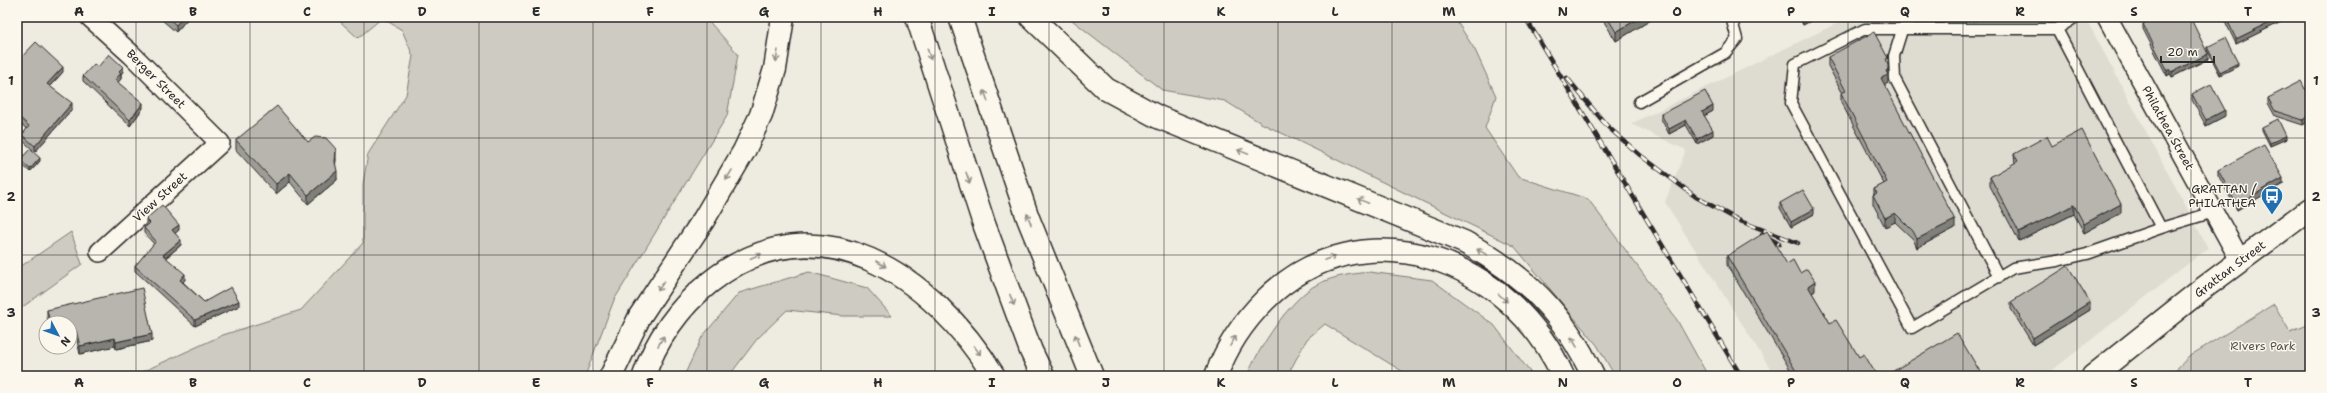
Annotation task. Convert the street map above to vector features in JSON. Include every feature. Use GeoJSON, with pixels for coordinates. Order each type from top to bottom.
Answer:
{"type":"FeatureCollection","features":[{"type":"Feature","properties":{"kind":"main road"},"geometry":{"type":"LineString","coordinates":[[611,376],[640,316],[700,226],[744,151],[761,115],[775,69],[783,17]]}},
{"type":"Feature","properties":{"kind":"main road"},"geometry":{"type":"LineString","coordinates":[[917,17],[984,224],[1032,351],[1043,376]]}},
{"type":"Feature","properties":{"kind":"main road"},"geometry":{"type":"LineString","coordinates":[[960,17],[1028,218],[1092,376]]}},
{"type":"Feature","properties":{"kind":"main road"},"geometry":{"type":"LineString","coordinates":[[1031,17],[1106,88],[1158,117],[1464,242],[1506,267],[1535,291],[1555,313],[1580,351],[1593,376]]}},
{"type":"Feature","properties":{"kind":"main road","name":"Grattan Street"},"geometry":{"type":"LineString","coordinates":[[2093,376],[2240,260],[2310,209]]}},
{"type":"Feature","properties":{"kind":"main road"},"geometry":{"type":"LineString","coordinates":[[644,376],[661,339],[680,311],[716,277],[761,254],[781,249],[813,247],[850,251],[867,257],[911,283],[946,313],[962,330],[994,376]]}},
{"type":"Feature","properties":{"kind":"main road"},"geometry":{"type":"LineString","coordinates":[[1216,376],[1225,355],[1247,320],[1281,286],[1308,268],[1328,259],[1358,251],[1384,249],[1428,256],[1459,269],[1489,286],[1503,297],[1531,327],[1549,350],[1563,376]]}},
{"type":"Feature","properties":{"kind":"main road","name":"Grattan Street"},"geometry":{"type":"LineString","coordinates":[[2105,376],[2152,330]]}},
{"type":"Feature","properties":{"kind":"street","name":"Berger Street"},"geometry":{"type":"LineString","coordinates":[[90,17],[132,56],[220,143]]}},
{"type":"Feature","properties":{"kind":"street","name":"Philathea Street"},"geometry":{"type":"LineString","coordinates":[[2107,17],[2240,260]]}},
{"type":"Feature","properties":{"kind":"street","name":"View Street"},"geometry":{"type":"LineString","coordinates":[[100,252],[220,143]]}},
{"type":"Feature","properties":{"kind":"lane"},"geometry":{"type":"LineString","coordinates":[[1639,102],[1725,53],[1737,39],[1731,17]]}},
{"type":"Feature","properties":{"kind":"lane"},"geometry":{"type":"LineString","coordinates":[[2076,17],[2057,29],[1904,27],[1865,29],[1795,64],[1791,103],[1912,328],[2013,268],[2057,261],[2087,254],[2120,244],[2161,228],[2214,212]]}},
{"type":"Feature","properties":{"kind":"lane"},"geometry":{"type":"LineString","coordinates":[[1904,27],[1894,56],[1895,79],[1999,277]]}},
{"type":"Feature","properties":{"kind":"lane"},"geometry":{"type":"LineString","coordinates":[[2057,29],[2161,228]]}},
{"type":"Feature","properties":{"kind":"shaded area"},"geometry":{"type":"Polygon","coordinates":[[[1850,17],[2085,17],[2208,248],[2045,376],[1775,376],[1665,202],[1686,150],[1631,124],[1850,17]]]}},
{"type":"Feature","properties":{"kind":"green space"},"geometry":{"type":"Polygon","coordinates":[[[335,17],[705,17],[738,54],[727,116],[614,300],[585,376],[133,376],[223,335],[301,310],[363,243],[363,184],[368,154],[406,95],[413,56],[402,30],[382,18],[358,38],[335,17]]]}},
{"type":"Feature","properties":{"kind":"green space"},"geometry":{"type":"Polygon","coordinates":[[[1068,17],[1454,17],[1475,50],[1496,96],[1485,128],[1518,177],[1588,199],[1677,320],[1708,376],[1615,376],[1597,345],[1514,246],[1261,123],[1225,101],[1162,90],[1068,17]]]}},
{"type":"Feature","properties":{"kind":"green space"},"geometry":{"type":"Polygon","coordinates":[[[71,232],[82,264],[17,311],[17,269],[71,232]]]}},
{"type":"Feature","properties":{"kind":"green space"},"geometry":{"type":"Polygon","coordinates":[[[809,272],[867,288],[892,316],[843,316],[787,310],[757,339],[729,376],[684,376],[702,337],[739,293],[809,272]]]}},
{"type":"Feature","properties":{"kind":"green space"},"geometry":{"type":"Polygon","coordinates":[[[1369,272],[1432,280],[1494,325],[1533,376],[1410,376],[1325,324],[1307,339],[1287,376],[1247,376],[1267,338],[1297,300],[1318,284],[1330,279],[1369,272]]]}},
{"type":"Feature","properties":{"kind":"green space","name":"Rivers Park"},"geometry":{"type":"Polygon","coordinates":[[[2274,304],[2290,332],[2310,324],[2310,376],[2169,376],[2191,355],[2274,304]]]}},
{"type":"Feature","properties":{"kind":"building"},"geometry":{"type":"Polygon","coordinates":[[[167,17],[183,17],[176,25],[167,17]]]}},
{"type":"Feature","properties":{"kind":"building"},"geometry":{"type":"Polygon","coordinates":[[[1607,17],[1641,17],[1616,32],[1607,17]]]}},
{"type":"Feature","properties":{"kind":"building"},"geometry":{"type":"Polygon","coordinates":[[[1802,17],[1809,17],[1803,20],[1802,17]]]}},
{"type":"Feature","properties":{"kind":"building"},"geometry":{"type":"Polygon","coordinates":[[[2144,17],[2190,17],[2208,54],[2172,72],[2170,69],[2167,71],[2143,24],[2146,22],[2144,17]]]}},
{"type":"Feature","properties":{"kind":"building"},"geometry":{"type":"Polygon","coordinates":[[[2226,17],[2281,17],[2236,39],[2226,17]]]}},
{"type":"Feature","properties":{"kind":"building"},"geometry":{"type":"Polygon","coordinates":[[[1874,32],[1888,58],[1886,59],[1888,69],[1886,71],[1888,75],[1881,78],[1955,220],[1917,239],[1913,231],[1895,213],[1885,218],[1873,195],[1877,193],[1874,189],[1887,182],[1841,93],[1846,91],[1828,57],[1874,32]]]}},
{"type":"Feature","properties":{"kind":"building"},"geometry":{"type":"Polygon","coordinates":[[[2225,38],[2238,63],[2220,72],[2207,47],[2225,38]]]}},
{"type":"Feature","properties":{"kind":"building"},"geometry":{"type":"Polygon","coordinates":[[[36,42],[63,67],[47,84],[72,103],[35,146],[22,135],[29,126],[17,115],[17,62],[36,42]]]}},
{"type":"Feature","properties":{"kind":"building"},"geometry":{"type":"Polygon","coordinates":[[[109,54],[123,67],[119,71],[121,73],[115,80],[143,103],[130,120],[83,76],[94,64],[98,67],[109,54]]]}},
{"type":"Feature","properties":{"kind":"building"},"geometry":{"type":"Polygon","coordinates":[[[2301,81],[2305,89],[2310,89],[2310,114],[2303,120],[2275,111],[2268,98],[2301,81]]]}},
{"type":"Feature","properties":{"kind":"building"},"geometry":{"type":"Polygon","coordinates":[[[2211,84],[2225,110],[2206,120],[2192,94],[2211,84]]]}},
{"type":"Feature","properties":{"kind":"building"},"geometry":{"type":"Polygon","coordinates":[[[1705,91],[1713,106],[1702,112],[1713,130],[1697,139],[1686,120],[1669,129],[1661,114],[1705,91]]]}},
{"type":"Feature","properties":{"kind":"building"},"geometry":{"type":"Polygon","coordinates":[[[277,106],[308,142],[315,137],[326,138],[336,149],[335,162],[337,171],[308,195],[290,173],[276,184],[236,140],[277,106]]]}},
{"type":"Feature","properties":{"kind":"building"},"geometry":{"type":"Polygon","coordinates":[[[2278,119],[2286,136],[2270,143],[2262,127],[2278,119]]]}},
{"type":"Feature","properties":{"kind":"building"},"geometry":{"type":"Polygon","coordinates":[[[2082,130],[2121,204],[2084,224],[2074,205],[2019,232],[1990,177],[2018,161],[2014,154],[2047,136],[2052,146],[2082,130]]]}},
{"type":"Feature","properties":{"kind":"building"},"geometry":{"type":"Polygon","coordinates":[[[2264,145],[2283,178],[2237,205],[2218,170],[2264,145]]]}},
{"type":"Feature","properties":{"kind":"building"},"geometry":{"type":"Polygon","coordinates":[[[30,149],[40,158],[30,169],[20,160],[30,149]]]}},
{"type":"Feature","properties":{"kind":"building"},"geometry":{"type":"Polygon","coordinates":[[[1803,190],[1814,209],[1791,222],[1780,203],[1803,190]]]}},
{"type":"Feature","properties":{"kind":"building"},"geometry":{"type":"Polygon","coordinates":[[[162,205],[179,225],[172,230],[181,240],[163,255],[185,274],[180,280],[204,302],[231,287],[239,301],[195,320],[135,266],[156,241],[144,228],[150,223],[146,219],[162,205]]]}},
{"type":"Feature","properties":{"kind":"building"},"geometry":{"type":"Polygon","coordinates":[[[1767,231],[1787,264],[1793,260],[1800,273],[1807,269],[1815,281],[1808,286],[1830,323],[1836,320],[1859,357],[1864,354],[1877,376],[1799,376],[1727,256],[1767,231]]]}},
{"type":"Feature","properties":{"kind":"building"},"geometry":{"type":"Polygon","coordinates":[[[2068,266],[2090,302],[2033,338],[2011,302],[2068,266]]]}},
{"type":"Feature","properties":{"kind":"building"},"geometry":{"type":"Polygon","coordinates":[[[142,288],[152,334],[116,342],[115,338],[80,346],[78,338],[78,315],[48,315],[47,310],[142,288]]]}},
{"type":"Feature","properties":{"kind":"building"},"geometry":{"type":"Polygon","coordinates":[[[1957,333],[1982,375],[1885,376],[1957,333]]]}},
{"type":"Feature","properties":{"kind":"railway"},"geometry":{"type":"LineString","coordinates":[[1525,17],[1741,376]]}},
{"type":"Feature","properties":{"kind":"railway"},"geometry":{"type":"LineString","coordinates":[[1567,78],[1607,126],[1640,155],[1696,197],[1740,221],[1798,243]]}},
{"type":"Feature","properties":{"kind":"railway"},"geometry":{"type":"LineString","coordinates":[[1762,234],[1779,244]]}},
{"type":"Feature","properties":{"kind":"place","name":"GRATTAN / PHILATHEA"},"geometry":{"type":"Point","coordinates":[2272,216]}}]}
